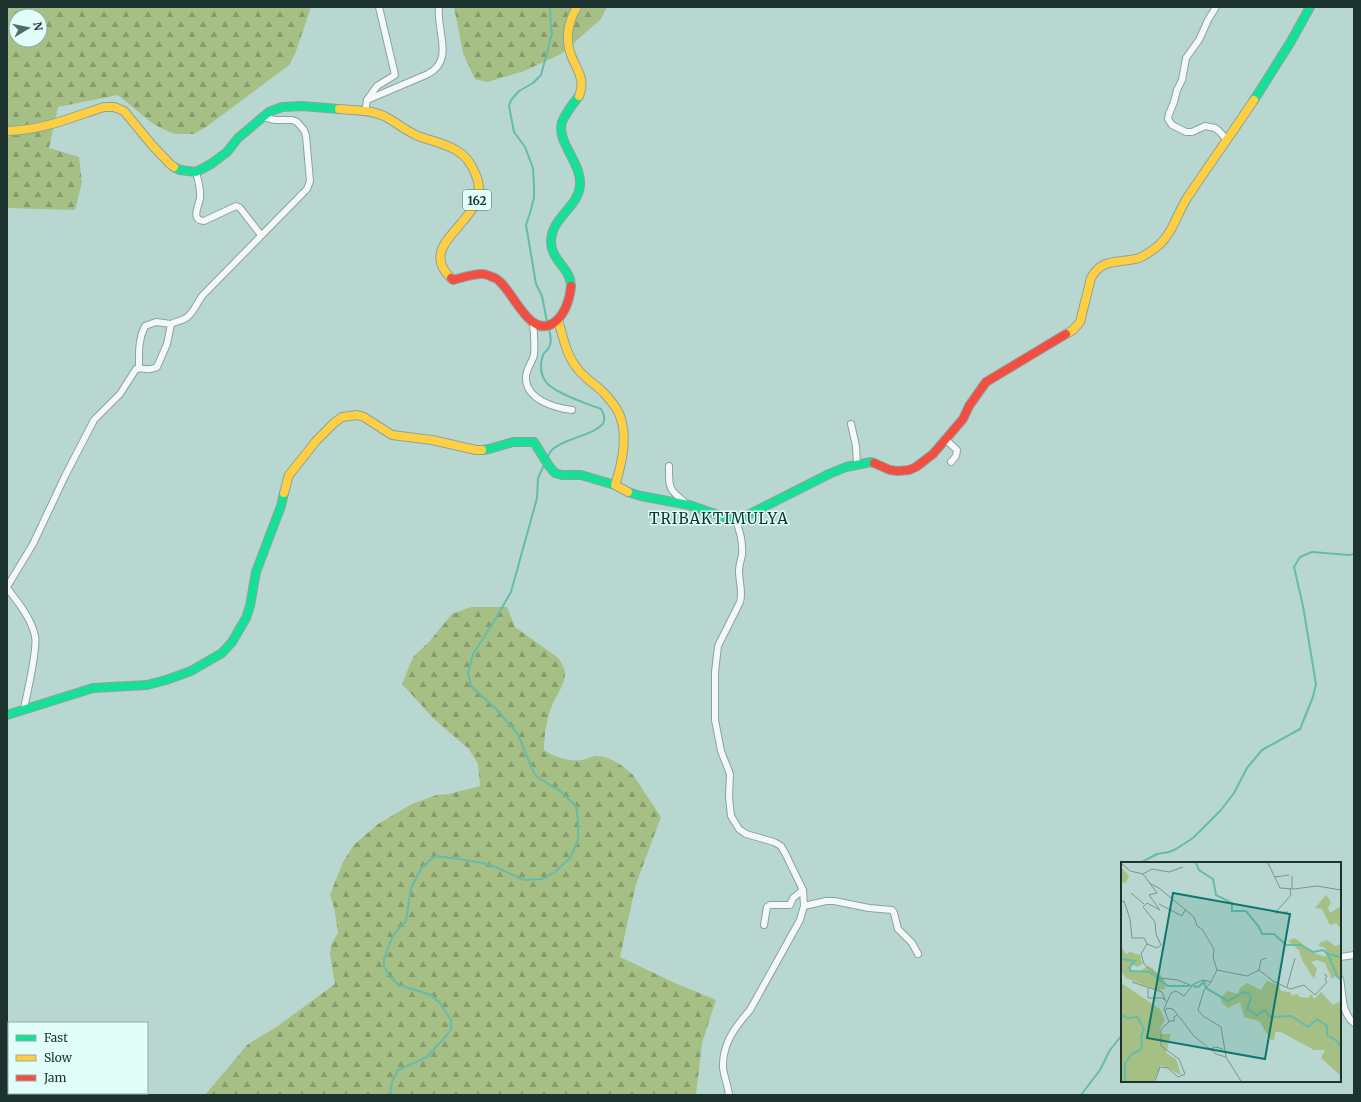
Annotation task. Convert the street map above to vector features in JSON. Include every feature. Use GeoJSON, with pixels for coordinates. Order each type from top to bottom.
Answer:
{"type":"FeatureCollection","features":[{"type":"Feature","properties":{"kind":"street"},"geometry":{"type":"LineString","coordinates":[[365,112],[367,100],[377,86],[396,75],[379,7]]}},
{"type":"Feature","properties":{"kind":"street"},"geometry":{"type":"LineString","coordinates":[[367,100],[428,74],[437,68],[443,56],[438,15],[439,7]]}},
{"type":"Feature","properties":{"kind":"street"},"geometry":{"type":"LineString","coordinates":[[572,410],[548,405],[535,396],[527,384],[526,374],[534,357],[533,323],[547,325],[558,320],[564,310],[572,286],[567,273],[554,257],[551,236],[556,223],[577,194],[580,186],[578,176],[561,130],[564,119],[579,96],[582,88],[582,78],[572,58],[567,32],[569,22],[578,7]]}},
{"type":"Feature","properties":{"kind":"street"},"geometry":{"type":"LineString","coordinates":[[1216,7],[1199,40],[1186,58],[1182,80],[1177,90],[1168,120],[1172,125],[1186,132],[1192,132],[1205,126],[1215,128],[1227,140]]}},
{"type":"Feature","properties":{"kind":"street"},"geometry":{"type":"LineString","coordinates":[[736,521],[829,474],[846,467],[871,462],[890,470],[898,471],[916,468],[928,458],[963,419],[969,406],[986,382],[1078,326],[1092,274],[1106,263],[1137,258],[1151,251],[1164,241],[1173,229],[1185,201],[1212,164],[1267,81],[1310,7]]}},
{"type":"Feature","properties":{"kind":"street"},"geometry":{"type":"LineString","coordinates":[[7,131],[22,131],[40,128],[104,106],[114,107],[124,111],[170,164],[180,170],[196,172],[199,182],[200,197],[196,213],[199,220],[204,221],[236,206],[240,208],[261,235]]}},
{"type":"Feature","properties":{"kind":"street","name":"162"},"geometry":{"type":"LineString","coordinates":[[196,172],[211,164],[227,152],[238,138],[262,117],[276,109],[290,106],[376,113],[408,131],[448,146],[459,152],[469,161],[478,180],[479,194],[466,219],[449,236],[442,247],[439,258],[441,267],[446,275],[452,280],[483,274],[500,281],[514,301],[533,323]]}},
{"type":"Feature","properties":{"kind":"street"},"geometry":{"type":"LineString","coordinates":[[24,709],[36,639],[24,611],[7,587],[33,544],[65,476],[94,420],[120,394],[135,371],[139,368],[139,345],[141,334],[145,326],[156,322],[171,324],[186,318],[202,296],[307,189],[310,180],[306,136],[304,130],[292,120],[276,120],[262,117]]}},
{"type":"Feature","properties":{"kind":"street"},"geometry":{"type":"LineString","coordinates":[[558,320],[567,350],[580,372],[610,401],[617,409],[621,417],[624,426],[623,446],[615,485]]}},
{"type":"Feature","properties":{"kind":"street"},"geometry":{"type":"LineString","coordinates":[[139,368],[148,370],[157,367],[167,344],[171,324]]}},
{"type":"Feature","properties":{"kind":"street"},"geometry":{"type":"LineString","coordinates":[[7,715],[93,688],[147,685],[191,671],[222,653],[232,642],[246,618],[250,606],[256,572],[280,506],[289,475],[316,441],[334,422],[342,417],[357,415],[364,417],[392,435],[432,440],[476,450],[489,449],[513,442],[534,442],[540,449],[549,466],[557,474],[576,474],[615,485],[638,494],[688,505],[736,521],[740,529],[742,541],[739,572],[742,596],[718,646],[715,672],[715,720],[721,751],[730,774],[729,805],[731,816],[739,828],[746,834],[770,839],[781,846],[786,853],[803,890],[804,906],[800,920],[750,1010],[738,1023],[725,1046],[723,1069],[729,1095]]}},
{"type":"Feature","properties":{"kind":"street"},"geometry":{"type":"LineString","coordinates":[[851,424],[856,446],[856,465]]}},
{"type":"Feature","properties":{"kind":"street"},"geometry":{"type":"LineString","coordinates":[[945,439],[957,450],[956,456],[951,462]]}},
{"type":"Feature","properties":{"kind":"street"},"geometry":{"type":"LineString","coordinates":[[669,466],[670,488],[673,493],[688,505]]}},
{"type":"Feature","properties":{"kind":"street"},"geometry":{"type":"LineString","coordinates":[[764,925],[767,907],[770,905],[790,905],[793,898],[803,890]]}},
{"type":"Feature","properties":{"kind":"street"},"geometry":{"type":"LineString","coordinates":[[804,906],[826,901],[834,901],[869,908],[892,910],[898,930],[912,943],[918,954]]}},
{"type":"Feature","properties":{"kind":"street"},"geometry":{"type":"LineString","coordinates":[[1341,957],[1354,955]]}},
{"type":"Feature","properties":{"kind":"street"},"geometry":{"type":"LineString","coordinates":[[1341,988],[1346,1014],[1354,1023]]}},
{"type":"Feature","properties":{"kind":"green space"},"geometry":{"type":"Polygon","coordinates":[[[7,7],[311,7],[295,54],[289,65],[206,127],[194,134],[175,134],[163,129],[152,123],[118,95],[58,107],[49,148],[79,157],[82,182],[75,210],[7,208],[7,7]]]}},
{"type":"Feature","properties":{"kind":"green space"},"geometry":{"type":"Polygon","coordinates":[[[454,7],[607,7],[601,19],[561,54],[524,71],[487,82],[475,79],[463,53],[454,7]]]}},
{"type":"Feature","properties":{"kind":"green space"},"geometry":{"type":"Polygon","coordinates":[[[471,607],[507,607],[515,627],[557,657],[560,661],[565,672],[565,677],[549,712],[545,731],[544,750],[557,757],[567,760],[582,760],[600,756],[616,762],[633,775],[661,817],[636,884],[620,957],[675,983],[716,1000],[702,1043],[696,1095],[205,1095],[248,1044],[275,1028],[335,984],[330,954],[331,945],[338,933],[334,907],[330,895],[343,862],[354,845],[378,824],[412,804],[437,795],[449,794],[480,786],[478,764],[469,749],[435,720],[402,684],[413,657],[429,642],[452,614],[471,607]]]}},
{"type":"Feature","properties":{"kind":"waterway"},"geometry":{"type":"LineString","coordinates":[[547,322],[542,296],[536,284],[526,225],[534,198],[533,168],[525,147],[514,132],[509,106],[511,100],[519,91],[533,83],[541,75],[552,34],[550,7]]}},
{"type":"Feature","properties":{"kind":"waterway"},"geometry":{"type":"LineString","coordinates":[[547,459],[550,452],[556,447],[596,429],[601,426],[604,421],[604,414],[601,409],[563,394],[550,386],[544,379],[541,369],[541,362],[543,354],[550,346],[551,338],[549,328]]}},
{"type":"Feature","properties":{"kind":"waterway"},"geometry":{"type":"LineString","coordinates":[[390,1095],[392,1082],[398,1070],[427,1057],[451,1029],[451,1020],[440,1003],[431,995],[399,985],[390,977],[384,966],[384,959],[393,935],[406,921],[411,888],[421,869],[436,856],[483,863],[496,867],[524,880],[543,879],[555,872],[570,858],[578,839],[578,819],[576,806],[560,791],[537,777],[533,771],[518,734],[496,709],[471,686],[468,673],[473,654],[511,592],[537,498],[538,478],[544,465]]}},
{"type":"Feature","properties":{"kind":"waterway"},"geometry":{"type":"LineString","coordinates":[[1142,862],[1157,854],[1176,849],[1193,838],[1221,810],[1234,793],[1247,768],[1262,750],[1300,729],[1313,697],[1316,684],[1303,606],[1294,567],[1300,557],[1312,552],[1349,555],[1354,554]]}},
{"type":"Feature","properties":{"kind":"waterway"},"geometry":{"type":"LineString","coordinates":[[1081,1095],[1100,1070],[1110,1050],[1121,1036]]}},
{"type":"Feature","properties":{"kind":"traffic: fast"},"geometry":{"type":"LineString","coordinates":[[1254,100],[1290,43],[1310,7]]}},
{"type":"Feature","properties":{"kind":"traffic: fast"},"geometry":{"type":"LineString","coordinates":[[571,286],[568,275],[555,255],[551,243],[555,226],[575,200],[580,185],[580,177],[561,130],[564,118],[579,96]]}},
{"type":"Feature","properties":{"kind":"traffic: fast"},"geometry":{"type":"LineString","coordinates":[[174,167],[180,170],[196,172],[211,164],[227,152],[238,138],[269,112],[282,107],[302,106],[339,109]]}},
{"type":"Feature","properties":{"kind":"traffic: fast"},"geometry":{"type":"LineString","coordinates":[[482,450],[513,442],[534,442],[555,473],[562,475],[581,475],[615,485]]}},
{"type":"Feature","properties":{"kind":"traffic: fast"},"geometry":{"type":"LineString","coordinates":[[628,492],[641,496],[689,505],[736,521],[829,474],[846,467],[871,462],[874,463]]}},
{"type":"Feature","properties":{"kind":"traffic: fast"},"geometry":{"type":"LineString","coordinates":[[7,715],[93,688],[147,685],[166,680],[191,671],[222,653],[232,642],[246,618],[250,606],[256,572],[281,506],[284,493]]}},
{"type":"Feature","properties":{"kind":"traffic: slow"},"geometry":{"type":"LineString","coordinates":[[577,7],[571,18],[568,30],[568,42],[571,55],[581,80],[582,85],[579,96]]}},
{"type":"Feature","properties":{"kind":"traffic: slow"},"geometry":{"type":"LineString","coordinates":[[1066,334],[1073,330],[1080,322],[1091,278],[1095,271],[1112,262],[1139,258],[1152,251],[1164,240],[1187,198],[1254,100]]}},
{"type":"Feature","properties":{"kind":"traffic: slow"},"geometry":{"type":"LineString","coordinates":[[7,131],[32,129],[104,107],[114,107],[124,111],[152,145],[174,167]]}},
{"type":"Feature","properties":{"kind":"traffic: slow"},"geometry":{"type":"LineString","coordinates":[[339,109],[368,111],[384,116],[414,134],[456,150],[470,163],[475,173],[479,189],[475,203],[467,216],[447,240],[441,252],[441,264],[451,278]]}},
{"type":"Feature","properties":{"kind":"traffic: slow"},"geometry":{"type":"LineString","coordinates":[[558,320],[565,345],[573,363],[583,375],[604,393],[619,413],[624,433],[624,442],[622,459],[615,485],[628,492]]}},
{"type":"Feature","properties":{"kind":"traffic: slow"},"geometry":{"type":"LineString","coordinates":[[284,493],[289,475],[316,441],[342,417],[357,415],[364,417],[392,435],[432,440],[482,450]]}},
{"type":"Feature","properties":{"kind":"traffic: jam"},"geometry":{"type":"LineString","coordinates":[[451,278],[453,280],[480,274],[486,274],[495,278],[508,291],[529,319],[537,325],[546,326],[555,322],[562,315],[568,301],[571,286]]}},
{"type":"Feature","properties":{"kind":"traffic: jam"},"geometry":{"type":"LineString","coordinates":[[874,463],[890,470],[898,471],[909,470],[916,467],[933,454],[963,419],[969,406],[986,382],[1066,334]]}},
{"type":"Feature","properties":{"kind":"district","name":"TRIBAKTIMULYA"},"geometry":{"type":"Point","coordinates":[719,518]}}]}
